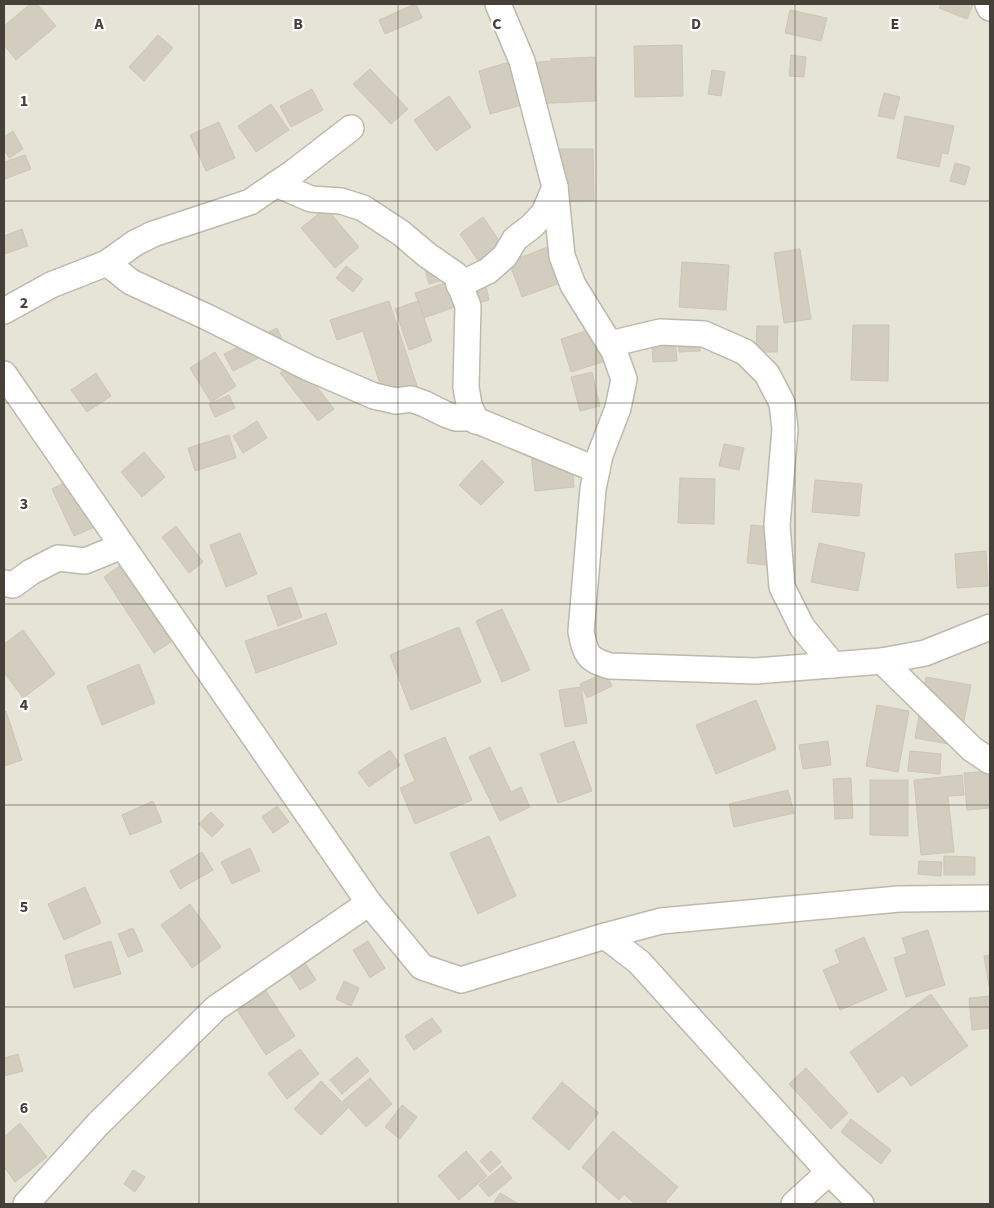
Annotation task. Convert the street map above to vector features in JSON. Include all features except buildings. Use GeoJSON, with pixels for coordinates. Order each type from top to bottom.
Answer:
{"type":"FeatureCollection","features":[{"type":"Feature","properties":{"kind":"street"},"geometry":{"type":"LineString","coordinates":[[498,4],[522,60],[555,187],[562,256],[573,285],[614,351],[624,379],[618,408],[600,455],[593,489],[581,632],[586,651],[596,662],[610,666],[756,671],[882,661],[925,653],[990,627]]}},
{"type":"Feature","properties":{"kind":"street"},"geometry":{"type":"LineString","coordinates":[[988,4],[990,8]]}},
{"type":"Feature","properties":{"kind":"street"},"geometry":{"type":"LineString","coordinates":[[4,311],[51,285],[107,263],[135,243],[153,234],[250,202],[294,172],[351,128]]}},
{"type":"Feature","properties":{"kind":"street"},"geometry":{"type":"LineString","coordinates":[[276,184],[312,199],[341,201],[363,208],[401,233],[427,255],[456,275],[468,306],[466,387],[469,405],[476,421]]}},
{"type":"Feature","properties":{"kind":"street"},"geometry":{"type":"LineString","coordinates":[[459,285],[488,271],[505,256],[515,240],[544,213],[555,187]]}},
{"type":"Feature","properties":{"kind":"street"},"geometry":{"type":"LineString","coordinates":[[107,263],[131,282],[207,317],[309,368],[374,396],[396,401],[411,399],[456,418],[468,418],[476,421],[597,470]]}},
{"type":"Feature","properties":{"kind":"street"},"geometry":{"type":"LineString","coordinates":[[610,344],[660,332],[704,334],[745,352],[767,374],[782,403],[785,429],[777,525],[782,587],[802,628],[833,665]]}},
{"type":"Feature","properties":{"kind":"street"},"geometry":{"type":"LineString","coordinates":[[4,374],[369,903],[422,967],[461,980],[605,936],[662,921],[899,899],[990,898]]}},
{"type":"Feature","properties":{"kind":"street"},"geometry":{"type":"LineString","coordinates":[[4,583],[13,585],[31,572],[58,558],[85,561],[122,546]]}},
{"type":"Feature","properties":{"kind":"street"},"geometry":{"type":"LineString","coordinates":[[882,661],[972,749],[990,761]]}},
{"type":"Feature","properties":{"kind":"street"},"geometry":{"type":"LineString","coordinates":[[26,1204],[98,1124],[216,1008],[369,903]]}},
{"type":"Feature","properties":{"kind":"street"},"geometry":{"type":"LineString","coordinates":[[605,936],[639,962],[829,1172],[861,1204]]}},
{"type":"Feature","properties":{"kind":"street"},"geometry":{"type":"LineString","coordinates":[[794,1204],[829,1172]]}},
{"type":"Feature","properties":{"kind":"shaded area"},"geometry":{"type":"Polygon","coordinates":[[[4,4],[990,4],[990,1204],[4,1204],[4,4]]]}}]}
